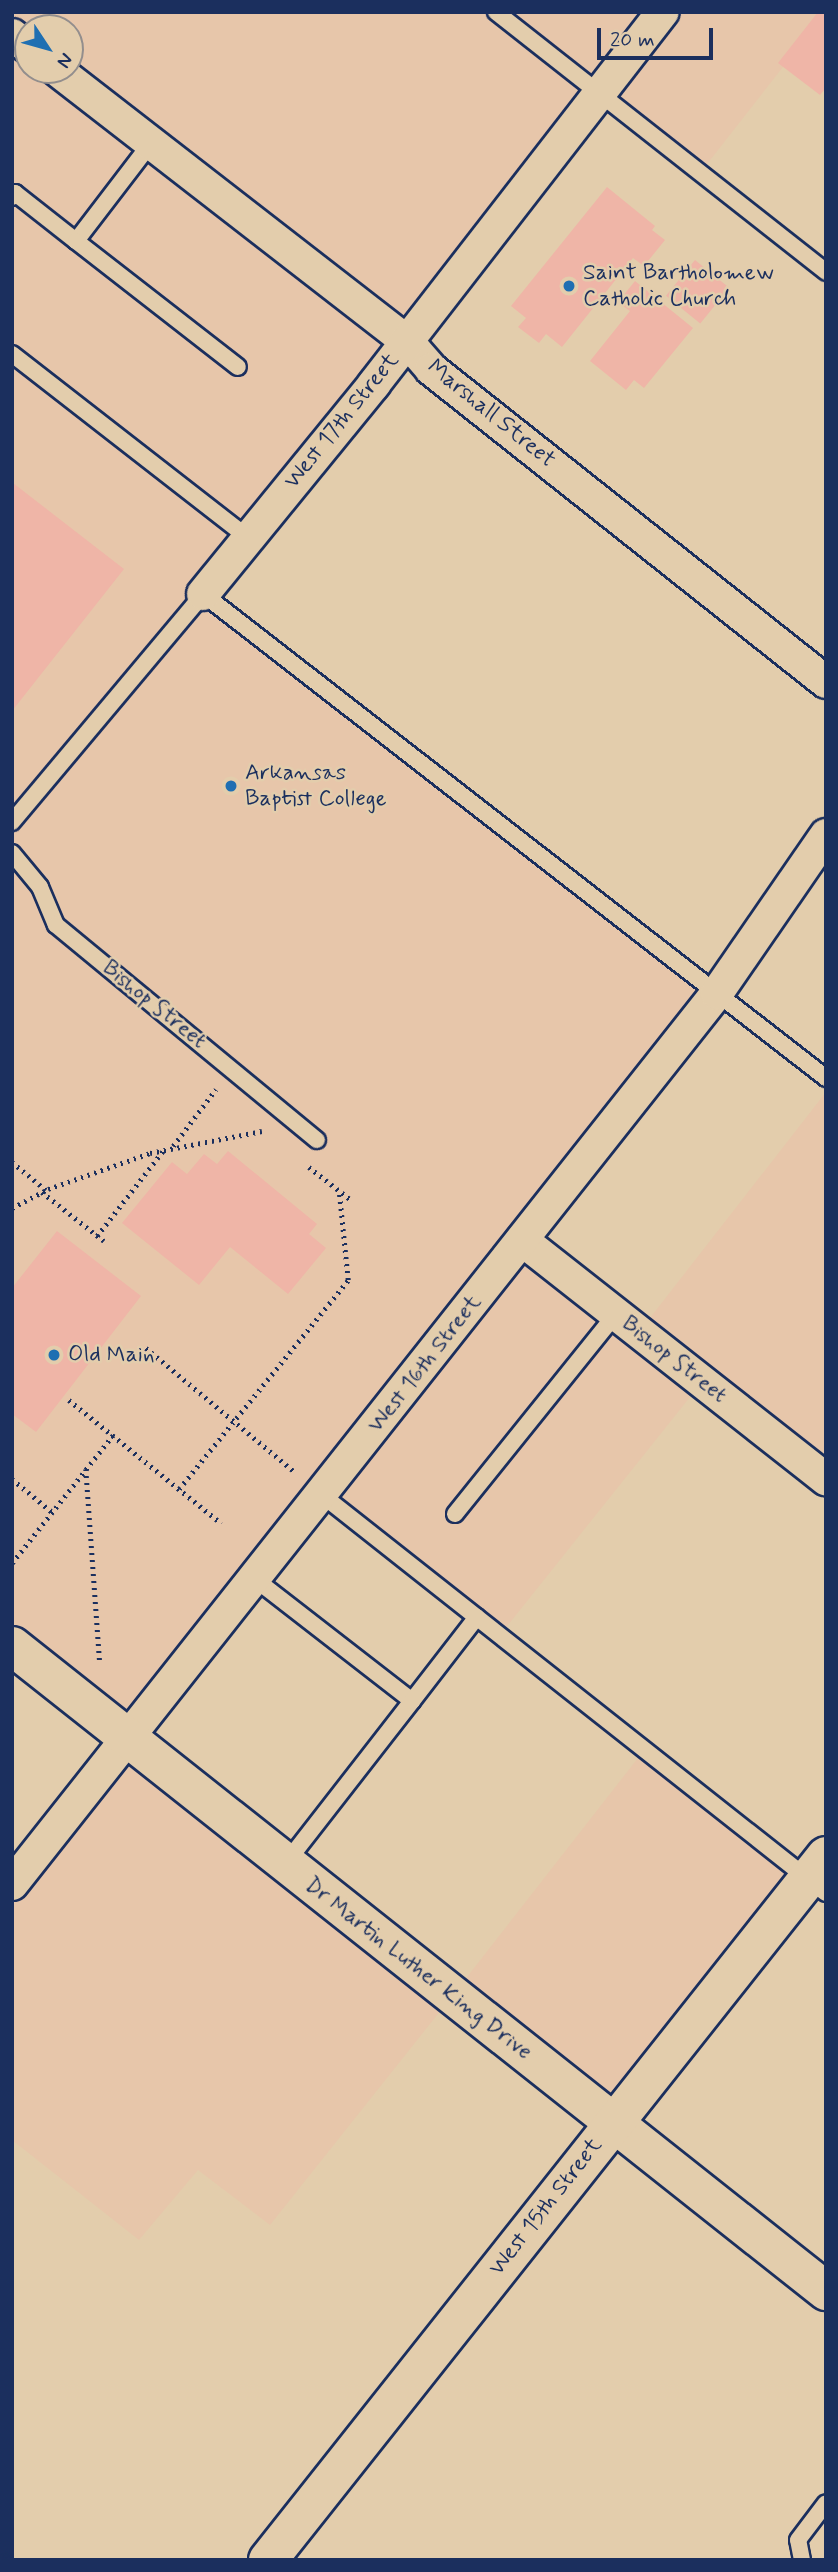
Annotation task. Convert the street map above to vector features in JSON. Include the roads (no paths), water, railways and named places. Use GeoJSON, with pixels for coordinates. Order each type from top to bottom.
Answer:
{"type":"FeatureCollection","features":[{"type":"Feature","properties":{"kind":"main road","name":"Dr Martin Luther King Drive"},"geometry":{"type":"LineString","coordinates":[[12,1646],[826,2291]]}},
{"type":"Feature","properties":{"kind":"main road","name":"West 15th Street"},"geometry":{"type":"LineString","coordinates":[[268,2560],[611,2123],[820,1876]]}},
{"type":"Feature","properties":{"kind":"street","name":"West 17th Street"},"geometry":{"type":"LineString","coordinates":[[202,594],[407,341],[663,12]]}},
{"type":"Feature","properties":{"kind":"street","name":"Marshall Street"},"geometry":{"type":"LineString","coordinates":[[75,84],[407,341],[432,369],[826,682]]}},
{"type":"Feature","properties":{"kind":"street","name":"West 16th Street"},"geometry":{"type":"LineString","coordinates":[[12,1884],[130,1739],[717,993],[826,835]]}},
{"type":"Feature","properties":{"kind":"street","name":"Bishop Street"},"geometry":{"type":"LineString","coordinates":[[522,1240],[826,1479]]}},
{"type":"Feature","properties":{"kind":"lane"},"geometry":{"type":"LineString","coordinates":[[496,12],[826,272]]}},
{"type":"Feature","properties":{"kind":"lane"},"geometry":{"type":"LineString","coordinates":[[76,241],[151,143]]}},
{"type":"Feature","properties":{"kind":"lane"},"geometry":{"type":"LineString","coordinates":[[13,194],[237,367]]}},
{"type":"Feature","properties":{"kind":"lane"},"geometry":{"type":"LineString","coordinates":[[12,354],[247,537]]}},
{"type":"Feature","properties":{"kind":"lane"},"geometry":{"type":"LineString","coordinates":[[202,594],[826,1078]]}},
{"type":"Feature","properties":{"kind":"lane","name":"West 17th Street"},"geometry":{"type":"LineString","coordinates":[[12,822],[202,594]]}},
{"type":"Feature","properties":{"kind":"lane","name":"Bishop Street"},"geometry":{"type":"LineString","coordinates":[[12,853],[40,887],[56,925],[317,1140]]}},
{"type":"Feature","properties":{"kind":"lane"},"geometry":{"type":"LineString","coordinates":[[455,1514],[616,1314]]}},
{"type":"Feature","properties":{"kind":"lane"},"geometry":{"type":"LineString","coordinates":[[322,1495],[477,1617],[820,1876]]}},
{"type":"Feature","properties":{"kind":"lane"},"geometry":{"type":"LineString","coordinates":[[255,1579],[412,1701]]}},
{"type":"Feature","properties":{"kind":"lane"},"geometry":{"type":"LineString","coordinates":[[285,1864],[477,1617]]}},
{"type":"Feature","properties":{"kind":"lane"},"geometry":{"type":"LineString","coordinates":[[802,2560],[798,2540],[826,2503]]}},
{"type":"Feature","properties":{"kind":"place","name":"Saint Bartholomew Catholic Church"},"geometry":{"type":"Point","coordinates":[569,286]}},
{"type":"Feature","properties":{"kind":"place","name":"Arkansas Baptist College"},"geometry":{"type":"Point","coordinates":[231,786]}},
{"type":"Feature","properties":{"kind":"place","name":"Old Main"},"geometry":{"type":"Point","coordinates":[54,1355]}}]}
